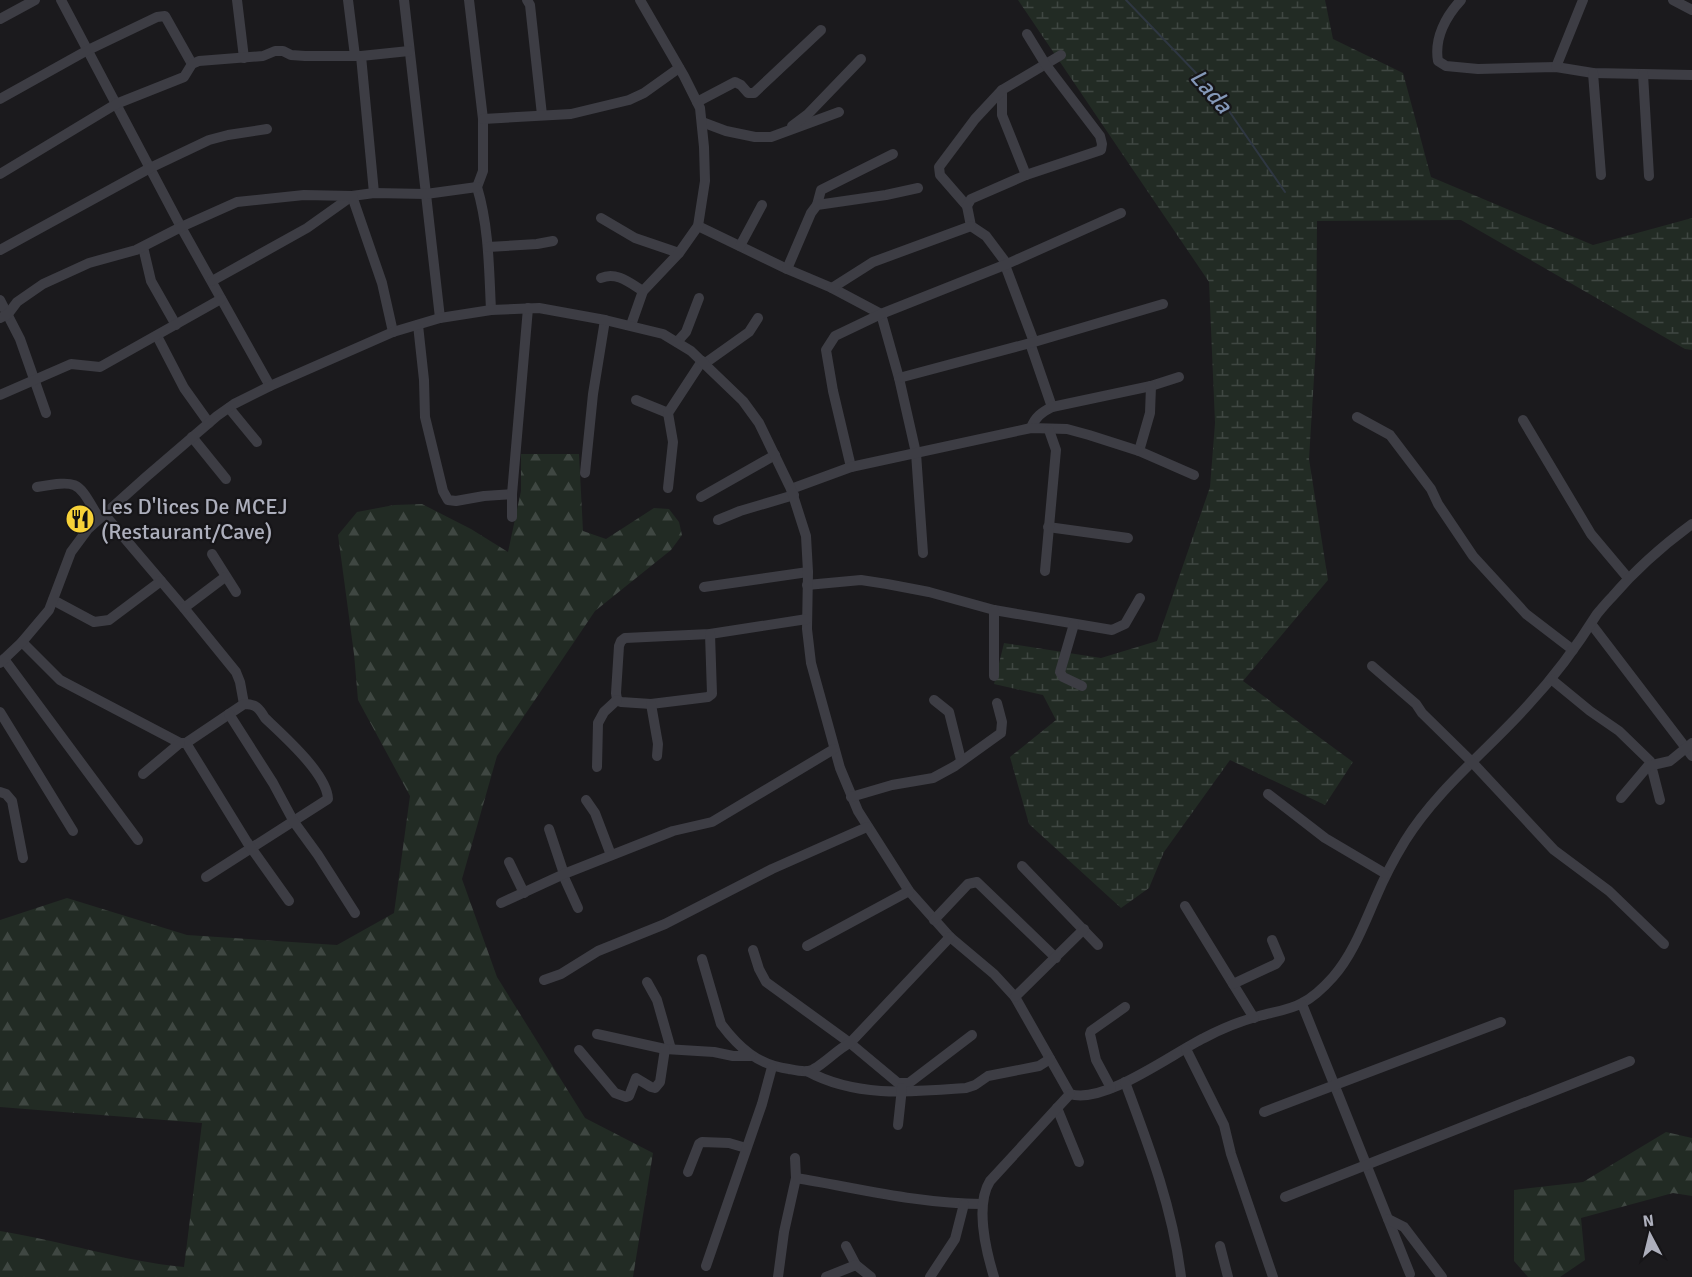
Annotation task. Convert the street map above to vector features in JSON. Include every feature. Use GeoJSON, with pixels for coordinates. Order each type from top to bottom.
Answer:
{"type":"FeatureCollection","features":[{"type":"Feature","properties":{"kind":"street"},"geometry":{"type":"LineString","coordinates":[[0,20],[35,0]]}},
{"type":"Feature","properties":{"kind":"street"},"geometry":{"type":"LineString","coordinates":[[61,0],[181,227],[270,386]]}},
{"type":"Feature","properties":{"kind":"street"},"geometry":{"type":"LineString","coordinates":[[237,0],[244,58]]}},
{"type":"Feature","properties":{"kind":"street"},"geometry":{"type":"LineString","coordinates":[[348,0],[358,56],[374,193]]}},
{"type":"Feature","properties":{"kind":"street"},"geometry":{"type":"LineString","coordinates":[[404,0],[440,318]]}},
{"type":"Feature","properties":{"kind":"street"},"geometry":{"type":"LineString","coordinates":[[469,0],[472,42],[483,119],[483,171],[477,187],[482,198],[488,246],[491,310]]}},
{"type":"Feature","properties":{"kind":"street"},"geometry":{"type":"LineString","coordinates":[[526,0],[530,5],[542,116]]}},
{"type":"Feature","properties":{"kind":"street"},"geometry":{"type":"LineString","coordinates":[[631,325],[643,291],[679,253],[698,226],[705,181],[702,122],[697,102],[640,0]]}},
{"type":"Feature","properties":{"kind":"street"},"geometry":{"type":"LineString","coordinates":[[1461,0],[1444,24],[1436,52],[1438,61],[1446,66],[1478,69],[1556,67],[1593,74],[1692,75]]}},
{"type":"Feature","properties":{"kind":"street"},"geometry":{"type":"LineString","coordinates":[[1556,67],[1583,0]]}},
{"type":"Feature","properties":{"kind":"street"},"geometry":{"type":"LineString","coordinates":[[1673,0],[1692,10]]}},
{"type":"Feature","properties":{"kind":"street"},"geometry":{"type":"LineString","coordinates":[[0,99],[86,51],[157,17],[165,16],[192,64]]}},
{"type":"Feature","properties":{"kind":"street"},"geometry":{"type":"LineString","coordinates":[[697,102],[735,82],[748,93],[754,93],[821,30]]}},
{"type":"Feature","properties":{"kind":"street"},"geometry":{"type":"LineString","coordinates":[[967,206],[971,199],[1026,175],[1101,150],[1100,136],[1046,65],[1027,34]]}},
{"type":"Feature","properties":{"kind":"street"},"geometry":{"type":"LineString","coordinates":[[0,174],[116,104],[184,77],[192,64],[199,61],[244,58],[283,51],[291,55],[305,56],[358,56],[409,51]]}},
{"type":"Feature","properties":{"kind":"street"},"geometry":{"type":"LineString","coordinates":[[1052,407],[1006,264],[986,236],[971,226],[967,206],[940,175],[939,167],[975,119],[1002,90],[1061,55]]}},
{"type":"Feature","properties":{"kind":"street"},"geometry":{"type":"LineString","coordinates":[[787,130],[808,114],[861,59]]}},
{"type":"Feature","properties":{"kind":"street"},"geometry":{"type":"LineString","coordinates":[[483,119],[571,114],[629,100],[644,93],[679,68]]}},
{"type":"Feature","properties":{"kind":"street"},"geometry":{"type":"LineString","coordinates":[[1593,74],[1601,175]]}},
{"type":"Feature","properties":{"kind":"street"},"geometry":{"type":"LineString","coordinates":[[1643,74],[1649,176]]}},
{"type":"Feature","properties":{"kind":"street"},"geometry":{"type":"LineString","coordinates":[[1002,90],[1002,115],[1026,175]]}},
{"type":"Feature","properties":{"kind":"street"},"geometry":{"type":"LineString","coordinates":[[702,122],[726,131],[755,137],[771,137],[839,112]]}},
{"type":"Feature","properties":{"kind":"street"},"geometry":{"type":"LineString","coordinates":[[0,250],[150,168],[209,140],[267,129]]}},
{"type":"Feature","properties":{"kind":"street"},"geometry":{"type":"LineString","coordinates":[[788,269],[811,213],[818,205],[821,190],[892,154]]}},
{"type":"Feature","properties":{"kind":"street"},"geometry":{"type":"LineString","coordinates":[[4,316],[17,302],[44,284],[89,263],[143,247],[237,202],[304,195],[426,194],[477,187]]}},
{"type":"Feature","properties":{"kind":"street"},"geometry":{"type":"LineString","coordinates":[[818,205],[918,188]]}},
{"type":"Feature","properties":{"kind":"street"},"geometry":{"type":"LineString","coordinates":[[212,281],[307,228],[352,196]]}},
{"type":"Feature","properties":{"kind":"street"},"geometry":{"type":"LineString","coordinates":[[352,196],[382,283],[393,332]]}},
{"type":"Feature","properties":{"kind":"street"},"geometry":{"type":"LineString","coordinates":[[740,246],[762,205]]}},
{"type":"Feature","properties":{"kind":"street"},"geometry":{"type":"LineString","coordinates":[[851,467],[832,391],[826,350],[834,336],[1121,213]]}},
{"type":"Feature","properties":{"kind":"street"},"geometry":{"type":"LineString","coordinates":[[601,218],[635,238],[679,253]]}},
{"type":"Feature","properties":{"kind":"street"},"geometry":{"type":"LineString","coordinates":[[698,226],[832,288],[881,314],[899,378],[916,453],[923,553]]}},
{"type":"Feature","properties":{"kind":"street"},"geometry":{"type":"LineString","coordinates":[[832,288],[873,262],[971,226]]}},
{"type":"Feature","properties":{"kind":"street"},"geometry":{"type":"LineString","coordinates":[[488,246],[537,244],[553,240]]}},
{"type":"Feature","properties":{"kind":"street"},"geometry":{"type":"LineString","coordinates":[[143,247],[152,281],[176,325]]}},
{"type":"Feature","properties":{"kind":"street"},"geometry":{"type":"LineString","coordinates":[[601,278],[615,275],[643,291]]}},
{"type":"Feature","properties":{"kind":"street"},"geometry":{"type":"LineString","coordinates":[[677,342],[686,332],[699,298]]}},
{"type":"Feature","properties":{"kind":"street"},"geometry":{"type":"LineString","coordinates":[[0,394],[71,364],[100,367],[221,299]]}},
{"type":"Feature","properties":{"kind":"street"},"geometry":{"type":"LineString","coordinates":[[0,300],[4,316],[21,339],[46,413]]}},
{"type":"Feature","properties":{"kind":"street"},"geometry":{"type":"LineString","coordinates":[[899,378],[1032,343],[1163,304]]}},
{"type":"Feature","properties":{"kind":"street"},"geometry":{"type":"LineString","coordinates":[[512,518],[512,494],[528,308]]}},
{"type":"Feature","properties":{"kind":"street"},"geometry":{"type":"LineString","coordinates":[[138,840],[2,661],[22,642],[49,610],[71,552],[88,529],[192,436],[230,408],[270,386],[393,332],[440,318],[491,310],[528,308],[631,325],[663,334],[691,351],[743,401],[759,423],[793,492],[806,536],[807,619],[811,663],[834,749],[851,797],[867,827],[909,891],[950,937],[994,974],[1016,997],[1070,1094],[1079,1097],[1093,1095],[1125,1082],[1204,1038],[1254,1017],[1302,1004],[1322,988],[1335,975],[1348,956],[1386,874],[1406,839],[1430,808],[1551,680],[1598,613],[1628,578],[1656,552],[1692,524]]}},
{"type":"Feature","properties":{"kind":"street"},"geometry":{"type":"LineString","coordinates":[[668,488],[673,442],[668,413],[703,363],[744,337],[758,318]]}},
{"type":"Feature","properties":{"kind":"street"},"geometry":{"type":"LineString","coordinates":[[585,473],[604,320]]}},
{"type":"Feature","properties":{"kind":"street"},"geometry":{"type":"LineString","coordinates":[[418,325],[424,380],[425,417],[443,491],[448,500],[512,494]]}},
{"type":"Feature","properties":{"kind":"street"},"geometry":{"type":"LineString","coordinates":[[157,336],[184,388],[209,423]]}},
{"type":"Feature","properties":{"kind":"street"},"geometry":{"type":"LineString","coordinates":[[1031,428],[1034,420],[1052,407],[1151,386],[1179,377]]}},
{"type":"Feature","properties":{"kind":"street"},"geometry":{"type":"LineString","coordinates":[[1139,451],[1150,413],[1151,386]]}},
{"type":"Feature","properties":{"kind":"street"},"geometry":{"type":"LineString","coordinates":[[636,400],[668,413]]}},
{"type":"Feature","properties":{"kind":"street"},"geometry":{"type":"LineString","coordinates":[[230,408],[257,442]]}},
{"type":"Feature","properties":{"kind":"street"},"geometry":{"type":"LineString","coordinates":[[1357,417],[1390,435],[1431,489],[1438,504],[1473,556],[1526,614],[1574,650]]}},
{"type":"Feature","properties":{"kind":"street"},"geometry":{"type":"LineString","coordinates":[[1523,420],[1591,534],[1628,578]]}},
{"type":"Feature","properties":{"kind":"street"},"geometry":{"type":"LineString","coordinates":[[718,520],[851,467],[1031,428],[1067,429],[1139,451],[1194,475]]}},
{"type":"Feature","properties":{"kind":"street"},"geometry":{"type":"LineString","coordinates":[[1045,572],[1056,450],[1049,430]]}},
{"type":"Feature","properties":{"kind":"street"},"geometry":{"type":"LineString","coordinates":[[192,436],[226,479]]}},
{"type":"Feature","properties":{"kind":"street"},"geometry":{"type":"LineString","coordinates":[[701,497],[775,455]]}},
{"type":"Feature","properties":{"kind":"street"},"geometry":{"type":"LineString","coordinates":[[37,487],[68,482],[82,488],[102,516],[161,581],[236,672],[244,704]]}},
{"type":"Feature","properties":{"kind":"street"},"geometry":{"type":"LineString","coordinates":[[1048,527],[1128,538]]}},
{"type":"Feature","properties":{"kind":"street"},"geometry":{"type":"LineString","coordinates":[[212,554],[236,592]]}},
{"type":"Feature","properties":{"kind":"street"},"geometry":{"type":"LineString","coordinates":[[704,587],[808,572]]}},
{"type":"Feature","properties":{"kind":"street"},"geometry":{"type":"LineString","coordinates":[[184,608],[225,577]]}},
{"type":"Feature","properties":{"kind":"street"},"geometry":{"type":"LineString","coordinates":[[807,585],[861,580],[929,592],[994,610],[1112,630],[1125,624],[1140,598]]}},
{"type":"Feature","properties":{"kind":"street"},"geometry":{"type":"LineString","coordinates":[[53,600],[94,622],[101,622],[109,620],[161,581]]}},
{"type":"Feature","properties":{"kind":"street"},"geometry":{"type":"LineString","coordinates":[[994,610],[994,676]]}},
{"type":"Feature","properties":{"kind":"street"},"geometry":{"type":"LineString","coordinates":[[617,700],[621,641],[625,639],[710,634],[807,619]]}},
{"type":"Feature","properties":{"kind":"street"},"geometry":{"type":"LineString","coordinates":[[1074,624],[1060,672],[1063,677],[1082,686]]}},
{"type":"Feature","properties":{"kind":"street"},"geometry":{"type":"LineString","coordinates":[[1592,624],[1690,749],[1670,761],[1645,769],[1621,798]]}},
{"type":"Feature","properties":{"kind":"street"},"geometry":{"type":"LineString","coordinates":[[617,700],[651,704],[703,699],[712,693],[710,634]]}},
{"type":"Feature","properties":{"kind":"street"},"geometry":{"type":"LineString","coordinates":[[22,642],[60,680],[183,743],[289,902]]}},
{"type":"Feature","properties":{"kind":"street"},"geometry":{"type":"LineString","coordinates":[[1372,666],[1416,704],[1422,713],[1472,762],[1554,850],[1609,891],[1664,944]]}},
{"type":"Feature","properties":{"kind":"street"},"geometry":{"type":"LineString","coordinates":[[1551,680],[1633,743],[1653,766],[1660,800]]}},
{"type":"Feature","properties":{"kind":"street"},"geometry":{"type":"LineString","coordinates":[[597,767],[598,723],[603,712],[617,700]]}},
{"type":"Feature","properties":{"kind":"street"},"geometry":{"type":"LineString","coordinates":[[934,700],[949,712],[961,759]]}},
{"type":"Feature","properties":{"kind":"street"},"geometry":{"type":"LineString","coordinates":[[851,797],[892,785],[933,778],[1000,733],[1002,722],[997,703]]}},
{"type":"Feature","properties":{"kind":"street"},"geometry":{"type":"LineString","coordinates":[[143,774],[183,743],[244,704],[253,704],[314,770],[328,791],[328,799],[323,804],[206,877]]}},
{"type":"Feature","properties":{"kind":"street"},"geometry":{"type":"LineString","coordinates":[[651,704],[658,744],[657,756]]}},
{"type":"Feature","properties":{"kind":"street"},"geometry":{"type":"LineString","coordinates":[[0,712],[73,831]]}},
{"type":"Feature","properties":{"kind":"street"},"geometry":{"type":"LineString","coordinates":[[229,714],[273,783],[294,822],[355,913]]}},
{"type":"Feature","properties":{"kind":"street"},"geometry":{"type":"LineString","coordinates":[[501,903],[611,855],[674,831],[711,822],[834,749]]}},
{"type":"Feature","properties":{"kind":"street"},"geometry":{"type":"LineString","coordinates":[[0,792],[6,794],[12,801],[23,858]]}},
{"type":"Feature","properties":{"kind":"street"},"geometry":{"type":"LineString","coordinates":[[1268,794],[1325,838],[1386,874]]}},
{"type":"Feature","properties":{"kind":"street"},"geometry":{"type":"LineString","coordinates":[[586,800],[595,813],[611,855]]}},
{"type":"Feature","properties":{"kind":"street"},"geometry":{"type":"LineString","coordinates":[[544,980],[561,974],[598,951],[665,924],[772,869],[867,827]]}},
{"type":"Feature","properties":{"kind":"street"},"geometry":{"type":"LineString","coordinates":[[549,829],[578,908]]}},
{"type":"Feature","properties":{"kind":"street"},"geometry":{"type":"LineString","coordinates":[[509,862],[524,893]]}},
{"type":"Feature","properties":{"kind":"street"},"geometry":{"type":"LineString","coordinates":[[1022,866],[1098,945]]}},
{"type":"Feature","properties":{"kind":"street"},"geometry":{"type":"LineString","coordinates":[[934,920],[968,884],[977,882],[1056,958]]}},
{"type":"Feature","properties":{"kind":"street"},"geometry":{"type":"LineString","coordinates":[[807,946],[909,891]]}},
{"type":"Feature","properties":{"kind":"street"},"geometry":{"type":"LineString","coordinates":[[1185,906],[1254,1017]]}},
{"type":"Feature","properties":{"kind":"street"},"geometry":{"type":"LineString","coordinates":[[1016,997],[1084,929]]}},
{"type":"Feature","properties":{"kind":"street"},"geometry":{"type":"LineString","coordinates":[[807,1071],[817,1067],[839,1048],[850,1043],[950,937]]}},
{"type":"Feature","properties":{"kind":"street"},"geometry":{"type":"LineString","coordinates":[[1233,984],[1276,964],[1280,959],[1272,940]]}},
{"type":"Feature","properties":{"kind":"street"},"geometry":{"type":"LineString","coordinates":[[753,950],[766,982],[850,1043],[902,1089]]}},
{"type":"Feature","properties":{"kind":"street"},"geometry":{"type":"LineString","coordinates":[[702,959],[721,1023],[752,1056],[772,1067],[807,1071],[819,1078],[864,1089],[966,1088],[988,1076],[1040,1066],[1050,1059]]}},
{"type":"Feature","properties":{"kind":"street"},"geometry":{"type":"LineString","coordinates":[[579,1050],[615,1093],[628,1096],[636,1078],[651,1088],[658,1086],[668,1049],[657,1000],[647,982]]}},
{"type":"Feature","properties":{"kind":"street"},"geometry":{"type":"LineString","coordinates":[[1302,1004],[1410,1274]]}},
{"type":"Feature","properties":{"kind":"street"},"geometry":{"type":"LineString","coordinates":[[1111,1088],[1096,1060],[1090,1034],[1125,1007]]}},
{"type":"Feature","properties":{"kind":"street"},"geometry":{"type":"LineString","coordinates":[[1264,1112],[1501,1022]]}},
{"type":"Feature","properties":{"kind":"street"},"geometry":{"type":"LineString","coordinates":[[597,1034],[668,1049],[752,1056]]}},
{"type":"Feature","properties":{"kind":"street"},"geometry":{"type":"LineString","coordinates":[[898,1125],[902,1089],[972,1035]]}},
{"type":"Feature","properties":{"kind":"street"},"geometry":{"type":"LineString","coordinates":[[1186,1049],[1224,1125],[1231,1154],[1273,1277]]}},
{"type":"Feature","properties":{"kind":"street"},"geometry":{"type":"LineString","coordinates":[[1284,1197],[1630,1061]]}},
{"type":"Feature","properties":{"kind":"street"},"geometry":{"type":"LineString","coordinates":[[706,1266],[762,1104],[772,1067]]}},
{"type":"Feature","properties":{"kind":"street"},"geometry":{"type":"LineString","coordinates":[[1125,1082],[1147,1138],[1169,1208],[1181,1277]]}},
{"type":"Feature","properties":{"kind":"street"},"geometry":{"type":"LineString","coordinates":[[994,1277],[988,1258],[982,1204],[984,1190],[1070,1094]]}},
{"type":"Feature","properties":{"kind":"street"},"geometry":{"type":"LineString","coordinates":[[1056,1108],[1078,1162]]}},
{"type":"Feature","properties":{"kind":"street"},"geometry":{"type":"LineString","coordinates":[[688,1172],[699,1144],[702,1142],[729,1143],[746,1148]]}},
{"type":"Feature","properties":{"kind":"street"},"geometry":{"type":"LineString","coordinates":[[778,1277],[784,1232],[796,1178],[795,1158]]}},
{"type":"Feature","properties":{"kind":"street"},"geometry":{"type":"LineString","coordinates":[[796,1178],[964,1204],[982,1204]]}},
{"type":"Feature","properties":{"kind":"street"},"geometry":{"type":"LineString","coordinates":[[930,1277],[955,1239],[964,1204]]}},
{"type":"Feature","properties":{"kind":"street"},"geometry":{"type":"LineString","coordinates":[[1388,1219],[1404,1227],[1442,1277]]}},
{"type":"Feature","properties":{"kind":"street"},"geometry":{"type":"LineString","coordinates":[[1220,1245],[1228,1277]]}},
{"type":"Feature","properties":{"kind":"street"},"geometry":{"type":"LineString","coordinates":[[846,1246],[856,1265],[871,1277]]}},
{"type":"Feature","properties":{"kind":"street"},"geometry":{"type":"LineString","coordinates":[[826,1277],[856,1265]]}},
{"type":"Feature","properties":{"kind":"green space"},"geometry":{"type":"Polygon","coordinates":[[[1018,0],[1325,0],[1333,39],[1403,73],[1431,177],[1593,245],[1692,218],[1692,350],[1685,349],[1461,220],[1317,221],[1316,345],[1309,459],[1328,580],[1243,681],[1353,762],[1325,805],[1230,760],[1164,852],[1149,888],[1121,908],[1029,824],[1010,757],[1056,720],[1043,695],[994,684],[1004,643],[1101,658],[1157,641],[1210,487],[1215,423],[1209,282],[1018,0]]]}},
{"type":"Feature","properties":{"kind":"green space"},"geometry":{"type":"Polygon","coordinates":[[[521,454],[579,454],[583,531],[606,539],[654,508],[669,509],[679,522],[682,535],[671,550],[595,611],[497,756],[462,879],[497,977],[585,1118],[653,1153],[633,1277],[0,1277],[0,1231],[137,1260],[184,1267],[202,1123],[0,1107],[0,920],[67,898],[187,935],[337,945],[394,913],[410,796],[358,700],[338,535],[357,512],[394,505],[422,504],[471,529],[508,552],[521,491],[521,454]]]}},
{"type":"Feature","properties":{"kind":"green space"},"geometry":{"type":"Polygon","coordinates":[[[1666,1132],[1692,1138],[1692,1196],[1673,1193],[1581,1218],[1585,1260],[1560,1277],[1528,1277],[1514,1261],[1514,1190],[1583,1182],[1666,1132]]]}},
{"type":"Feature","properties":{"kind":"waterway","name":"Lada"},"geometry":{"type":"LineString","coordinates":[[1126,0],[1220,98],[1285,192]]}},
{"type":"Feature","properties":{"kind":"place","name":"Les D'lices De MCEJ (Restaurant/Cave)"},"geometry":{"type":"Point","coordinates":[80,519]}}]}
